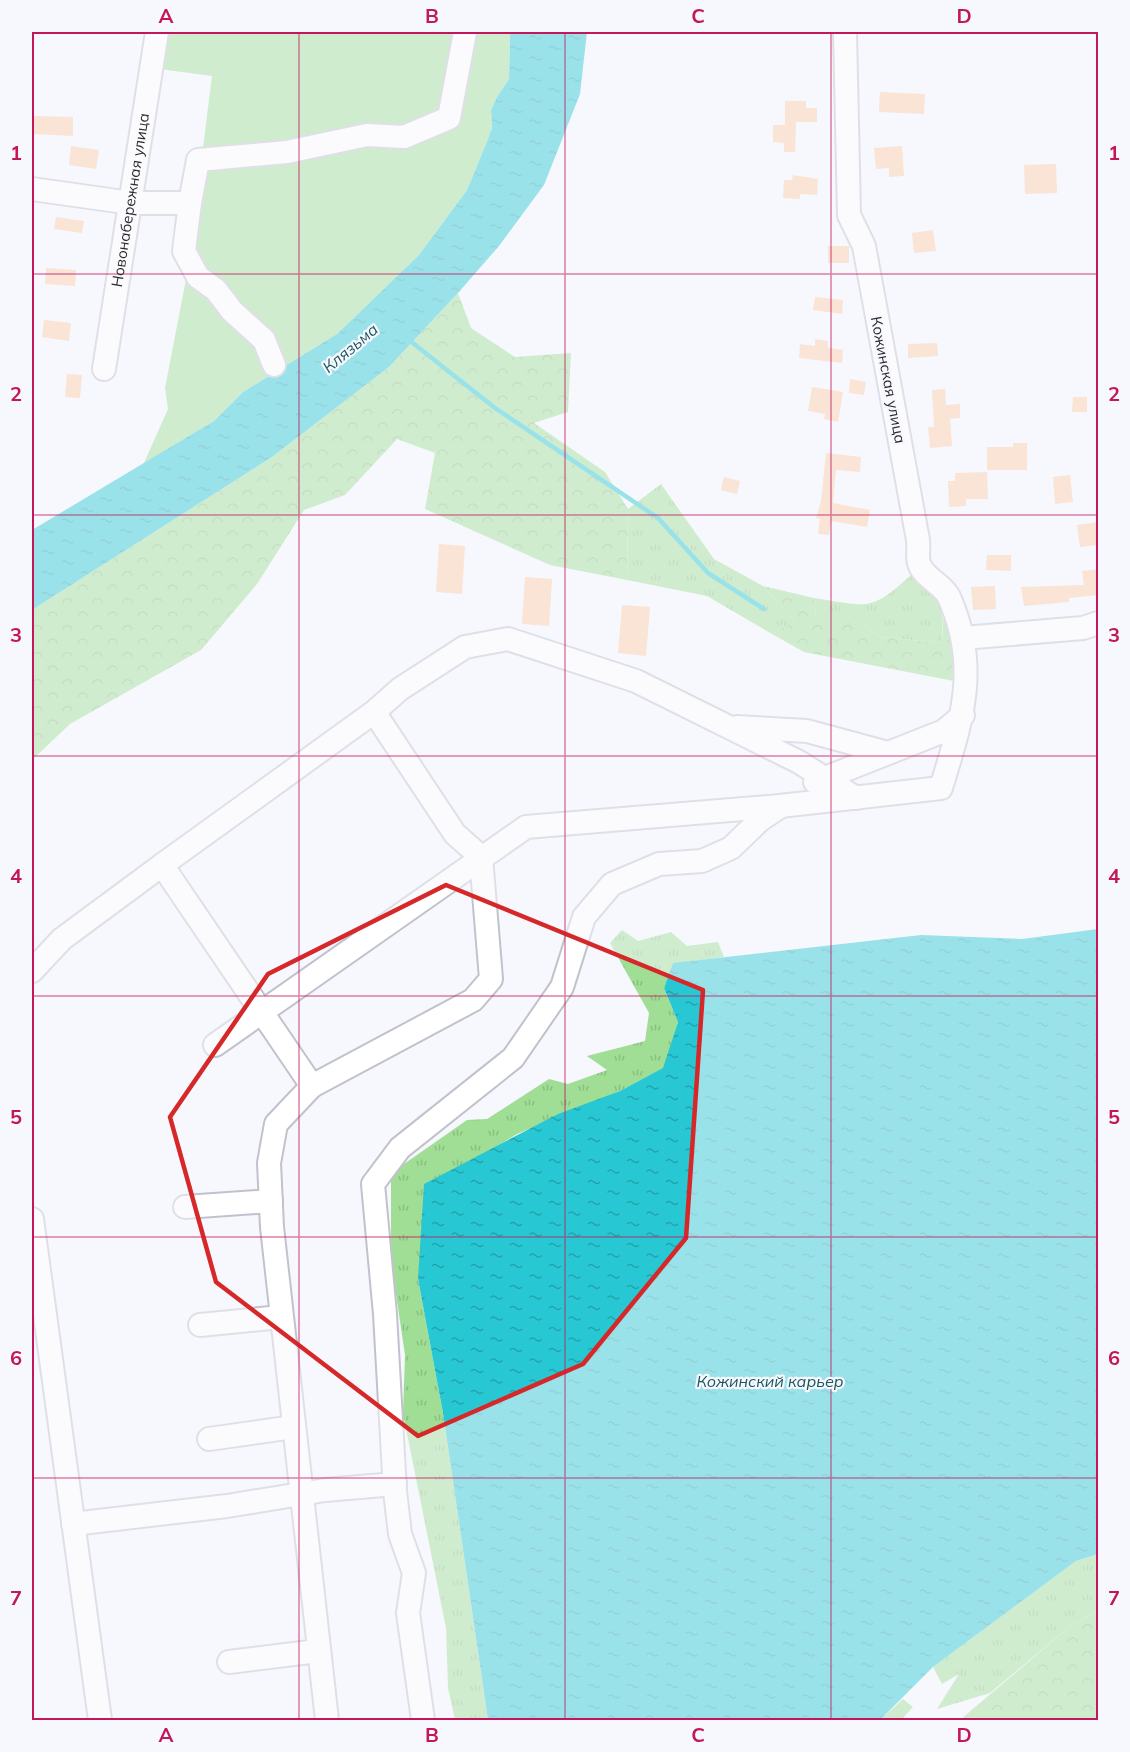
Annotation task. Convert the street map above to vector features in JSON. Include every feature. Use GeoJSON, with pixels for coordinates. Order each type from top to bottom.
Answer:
{"type":"FeatureCollection","features":[{"type":"Feature","properties":{"kind":"street","name":"Новонабережная улица"},"geometry":{"type":"LineString","coordinates":[[104,369],[157,32]]}},
{"type":"Feature","properties":{"kind":"street"},"geometry":{"type":"LineString","coordinates":[[274,365],[264,340],[232,311],[216,290],[198,277],[184,251],[198,160],[287,152],[367,135],[405,137],[449,118],[465,32]]}},
{"type":"Feature","properties":{"kind":"street","name":"Кожинская улица"},"geometry":{"type":"LineString","coordinates":[[845,32],[849,214],[864,246],[918,540],[919,565],[932,580],[944,588],[963,638],[967,670],[963,716],[941,788],[856,798]]}},
{"type":"Feature","properties":{"kind":"street"},"geometry":{"type":"LineString","coordinates":[[32,189],[131,203],[190,203]]}},
{"type":"Feature","properties":{"kind":"street"},"geometry":{"type":"LineString","coordinates":[[963,638],[1083,628],[1098,624]]}},
{"type":"Feature","properties":{"kind":"street"},"geometry":{"type":"LineString","coordinates":[[32,971],[62,939],[162,864],[374,712],[400,689],[465,647],[508,639],[636,681],[800,762],[856,798]]}},
{"type":"Feature","properties":{"kind":"street"},"geometry":{"type":"LineString","coordinates":[[327,1720],[300,1494],[271,1201],[269,1163],[276,1124],[312,1086],[473,1000],[491,979],[481,857],[455,834],[374,712]]}},
{"type":"Feature","properties":{"kind":"street"},"geometry":{"type":"LineString","coordinates":[[423,1720],[408,1613],[414,1573],[400,1534],[395,1485],[385,1314],[373,1184],[400,1148],[513,1058],[562,987],[584,917],[612,884],[659,864],[702,861],[731,848],[760,820],[822,777],[944,731],[963,716]]}},
{"type":"Feature","properties":{"kind":"street"},"geometry":{"type":"LineString","coordinates":[[724,726],[807,731],[888,753]]}},
{"type":"Feature","properties":{"kind":"street"},"geometry":{"type":"LineString","coordinates":[[214,1045],[526,827],[856,798]]}},
{"type":"Feature","properties":{"kind":"street"},"geometry":{"type":"LineString","coordinates":[[162,864],[312,1086]]}},
{"type":"Feature","properties":{"kind":"street"},"geometry":{"type":"LineString","coordinates":[[184,1207],[271,1201]]}},
{"type":"Feature","properties":{"kind":"street"},"geometry":{"type":"LineString","coordinates":[[32,1219],[100,1720]]}},
{"type":"Feature","properties":{"kind":"street"},"geometry":{"type":"LineString","coordinates":[[200,1325],[281,1317]]}},
{"type":"Feature","properties":{"kind":"street"},"geometry":{"type":"LineString","coordinates":[[209,1439],[293,1427]]}},
{"type":"Feature","properties":{"kind":"street"},"geometry":{"type":"LineString","coordinates":[[73,1524],[227,1506],[300,1494],[395,1485]]}},
{"type":"Feature","properties":{"kind":"street"},"geometry":{"type":"LineString","coordinates":[[229,1662],[318,1651]]}},
{"type":"Feature","properties":{"kind":"highlighted area"},"geometry":{"type":"Polygon","coordinates":[[[446,885],[703,990],[686,1238],[583,1364],[418,1436],[216,1282],[170,1117],[268,974],[446,885]]]}},
{"type":"Feature","properties":{"kind":"green space"},"geometry":{"type":"Polygon","coordinates":[[[157,32],[510,32],[509,79],[491,110],[492,128],[467,190],[419,255],[337,334],[243,392],[214,421],[143,465],[168,409],[165,388],[187,274],[212,76],[152,68],[157,32]]]}},
{"type":"Feature","properties":{"kind":"green space"},"geometry":{"type":"Polygon","coordinates":[[[458,293],[471,328],[515,357],[571,353],[568,412],[534,423],[605,472],[628,509],[627,580],[550,565],[425,509],[435,453],[397,439],[345,495],[304,510],[257,584],[201,650],[70,724],[32,760],[32,610],[272,457],[389,367],[458,293]]]}},
{"type":"Feature","properties":{"kind":"green space"},"geometry":{"type":"Polygon","coordinates":[[[661,484],[714,559],[763,586],[796,623],[772,634],[707,596],[627,580],[628,509],[661,484]]]}},
{"type":"Feature","properties":{"kind":"green space"},"geometry":{"type":"Polygon","coordinates":[[[912,574],[937,596],[940,602],[943,618],[942,643],[882,637],[847,616],[816,616],[814,598],[867,604],[887,595],[912,574]]]}},
{"type":"Feature","properties":{"kind":"green space"},"geometry":{"type":"Polygon","coordinates":[[[763,586],[814,598],[816,616],[847,616],[882,637],[942,643],[944,608],[958,643],[959,682],[804,652],[772,634],[795,622],[763,586]]]}},
{"type":"Feature","properties":{"kind":"green space"},"geometry":{"type":"Polygon","coordinates":[[[622,930],[638,941],[671,932],[687,946],[718,942],[724,957],[673,964],[664,988],[678,1022],[664,1068],[620,1091],[517,1134],[491,1150],[418,1279],[443,1413],[488,1720],[455,1720],[448,1688],[446,1628],[403,1414],[405,1355],[391,1260],[391,1173],[467,1120],[487,1119],[549,1079],[568,1084],[607,1070],[587,1056],[645,1041],[649,1013],[610,943],[622,930]]]}},
{"type":"Feature","properties":{"kind":"green space"},"geometry":{"type":"Polygon","coordinates":[[[1098,1554],[1098,1610],[1068,1628],[990,1693],[937,1709],[959,1674],[942,1684],[933,1667],[1076,1561],[1098,1554]]]}},
{"type":"Feature","properties":{"kind":"green space"},"geometry":{"type":"Polygon","coordinates":[[[1098,1610],[1098,1720],[960,1720],[1068,1628],[1098,1610]]]}},
{"type":"Feature","properties":{"kind":"green space"},"geometry":{"type":"Polygon","coordinates":[[[903,1699],[913,1707],[901,1720],[880,1720],[903,1699]]]}},
{"type":"Feature","properties":{"kind":"water","name":"Клязьма"},"geometry":{"type":"Polygon","coordinates":[[[510,32],[587,32],[580,94],[544,185],[499,246],[389,367],[272,457],[32,610],[32,530],[214,421],[243,392],[337,334],[419,255],[467,190],[486,144],[492,128],[491,110],[509,79],[510,32]]]}},
{"type":"Feature","properties":{"kind":"water","name":"Кожинский карьер"},"geometry":{"type":"Polygon","coordinates":[[[1098,929],[1098,1554],[1076,1561],[933,1667],[880,1720],[488,1720],[443,1413],[418,1279],[424,1184],[558,1114],[620,1091],[663,1068],[678,1022],[664,988],[673,963],[921,935],[1022,939],[1098,929]]]}},
{"type":"Feature","properties":{"kind":"building"},"geometry":{"type":"Polygon","coordinates":[[[880,92],[925,94],[924,114],[879,112],[880,92]]]}},
{"type":"Feature","properties":{"kind":"building"},"geometry":{"type":"Polygon","coordinates":[[[785,101],[806,101],[806,108],[817,108],[817,122],[796,122],[795,152],[784,152],[784,143],[773,142],[773,125],[785,125],[785,101]]]}},
{"type":"Feature","properties":{"kind":"building"},"geometry":{"type":"Polygon","coordinates":[[[33,116],[73,117],[73,136],[33,134],[33,116]]]}},
{"type":"Feature","properties":{"kind":"building"},"geometry":{"type":"Polygon","coordinates":[[[71,146],[99,150],[96,169],[69,165],[71,146]]]}},
{"type":"Feature","properties":{"kind":"building"},"geometry":{"type":"Polygon","coordinates":[[[902,146],[904,176],[889,177],[889,168],[876,169],[874,148],[902,146]]]}},
{"type":"Feature","properties":{"kind":"building"},"geometry":{"type":"Polygon","coordinates":[[[1056,164],[1057,193],[1025,194],[1024,165],[1056,164]]]}},
{"type":"Feature","properties":{"kind":"building"},"geometry":{"type":"Polygon","coordinates":[[[793,175],[818,179],[817,195],[800,194],[800,199],[783,198],[784,180],[792,180],[793,175]]]}},
{"type":"Feature","properties":{"kind":"building"},"geometry":{"type":"Polygon","coordinates":[[[56,217],[84,221],[82,233],[54,229],[56,217]]]}},
{"type":"Feature","properties":{"kind":"building"},"geometry":{"type":"Polygon","coordinates":[[[933,230],[936,251],[914,253],[912,233],[933,230]]]}},
{"type":"Feature","properties":{"kind":"building"},"geometry":{"type":"Polygon","coordinates":[[[828,246],[849,246],[849,263],[828,263],[828,246]]]}},
{"type":"Feature","properties":{"kind":"building"},"geometry":{"type":"Polygon","coordinates":[[[46,268],[76,270],[75,286],[45,284],[46,268]]]}},
{"type":"Feature","properties":{"kind":"building"},"geometry":{"type":"Polygon","coordinates":[[[815,297],[843,300],[842,314],[813,310],[815,297]]]}},
{"type":"Feature","properties":{"kind":"building"},"geometry":{"type":"Polygon","coordinates":[[[44,320],[71,323],[69,341],[42,337],[44,320]]]}},
{"type":"Feature","properties":{"kind":"building"},"geometry":{"type":"Polygon","coordinates":[[[815,339],[828,341],[828,348],[843,350],[842,363],[799,358],[800,344],[815,346],[815,339]]]}},
{"type":"Feature","properties":{"kind":"building"},"geometry":{"type":"Polygon","coordinates":[[[937,343],[938,356],[908,358],[908,344],[937,343]]]}},
{"type":"Feature","properties":{"kind":"building"},"geometry":{"type":"Polygon","coordinates":[[[67,374],[82,375],[80,398],[65,397],[67,374]]]}},
{"type":"Feature","properties":{"kind":"building"},"geometry":{"type":"Polygon","coordinates":[[[850,379],[866,382],[864,395],[849,393],[850,379]]]}},
{"type":"Feature","properties":{"kind":"building"},"geometry":{"type":"Polygon","coordinates":[[[812,387],[843,392],[838,422],[824,419],[825,414],[808,411],[812,387]]]}},
{"type":"Feature","properties":{"kind":"building"},"geometry":{"type":"Polygon","coordinates":[[[945,389],[946,405],[960,404],[960,418],[950,419],[952,446],[930,448],[928,427],[934,427],[932,390],[945,389]]]}},
{"type":"Feature","properties":{"kind":"building"},"geometry":{"type":"Polygon","coordinates":[[[1073,397],[1087,397],[1087,412],[1072,412],[1073,397]]]}},
{"type":"Feature","properties":{"kind":"building"},"geometry":{"type":"Polygon","coordinates":[[[1013,443],[1027,443],[1027,470],[987,470],[987,447],[1013,447],[1013,443]]]}},
{"type":"Feature","properties":{"kind":"building"},"geometry":{"type":"Polygon","coordinates":[[[826,453],[861,457],[860,472],[836,470],[833,503],[870,510],[867,527],[831,521],[829,535],[818,534],[820,519],[816,518],[821,501],[826,453]]]}},
{"type":"Feature","properties":{"kind":"building"},"geometry":{"type":"Polygon","coordinates":[[[987,472],[988,499],[966,499],[966,506],[949,507],[948,481],[955,481],[955,473],[987,472]]]}},
{"type":"Feature","properties":{"kind":"building"},"geometry":{"type":"Polygon","coordinates":[[[1070,475],[1073,502],[1055,504],[1053,477],[1070,475]]]}},
{"type":"Feature","properties":{"kind":"building"},"geometry":{"type":"Polygon","coordinates":[[[724,477],[740,481],[737,494],[721,490],[724,477]]]}},
{"type":"Feature","properties":{"kind":"building"},"geometry":{"type":"Polygon","coordinates":[[[1098,522],[1098,545],[1080,547],[1077,525],[1098,522]]]}},
{"type":"Feature","properties":{"kind":"building"},"geometry":{"type":"Polygon","coordinates":[[[439,544],[465,546],[462,594],[436,592],[439,544]]]}},
{"type":"Feature","properties":{"kind":"building"},"geometry":{"type":"Polygon","coordinates":[[[987,555],[1011,555],[1011,571],[986,570],[987,555]]]}},
{"type":"Feature","properties":{"kind":"building"},"geometry":{"type":"Polygon","coordinates":[[[1098,569],[1098,595],[1069,598],[1069,602],[1024,606],[1021,587],[1084,585],[1082,571],[1098,569]]]}},
{"type":"Feature","properties":{"kind":"building"},"geometry":{"type":"Polygon","coordinates":[[[525,577],[552,579],[549,626],[522,624],[525,577]]]}},
{"type":"Feature","properties":{"kind":"building"},"geometry":{"type":"Polygon","coordinates":[[[995,586],[996,609],[973,610],[971,587],[995,586]]]}},
{"type":"Feature","properties":{"kind":"building"},"geometry":{"type":"Polygon","coordinates":[[[622,605],[650,607],[646,656],[618,653],[622,605]]]}},
{"type":"Feature","properties":{"kind":"waterway"},"geometry":{"type":"LineString","coordinates":[[409,340],[495,408],[658,518],[708,573],[764,609]]}}]}
